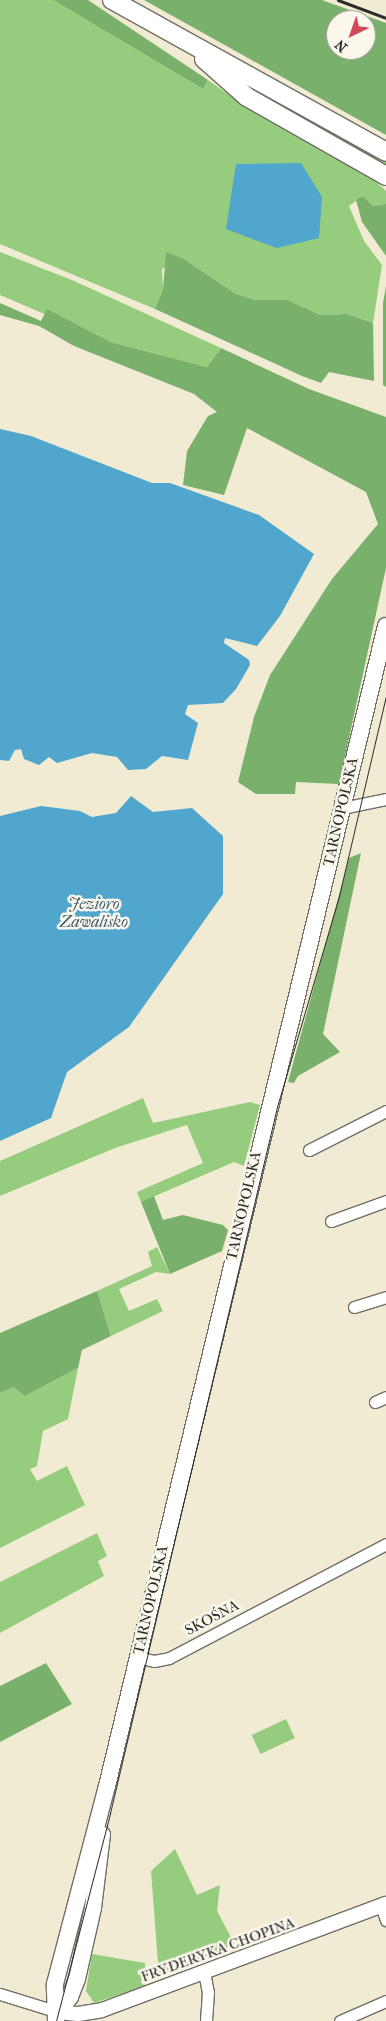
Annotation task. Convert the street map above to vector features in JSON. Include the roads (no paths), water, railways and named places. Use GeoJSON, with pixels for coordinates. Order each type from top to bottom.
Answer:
{"type":"FeatureCollection","features":[{"type":"Feature","properties":{"kind":"main road"},"geometry":{"type":"LineString","coordinates":[[112,0],[386,152]]}},
{"type":"Feature","properties":{"kind":"main road"},"geometry":{"type":"LineString","coordinates":[[132,0],[386,141]]}},
{"type":"Feature","properties":{"kind":"main road"},"geometry":{"type":"LineString","coordinates":[[179,37],[247,97],[386,176]]}},
{"type":"Feature","properties":{"kind":"main road","name":"TARNOPOLSKA"},"geometry":{"type":"LineString","coordinates":[[57,2017],[55,1984],[107,1786],[386,626]]}},
{"type":"Feature","properties":{"kind":"street"},"geometry":{"type":"LineString","coordinates":[[342,808],[386,799]]}},
{"type":"Feature","properties":{"kind":"street"},"geometry":{"type":"LineString","coordinates":[[309,1150],[386,1111]]}},
{"type":"Feature","properties":{"kind":"street"},"geometry":{"type":"LineString","coordinates":[[331,1221],[386,1201]]}},
{"type":"Feature","properties":{"kind":"street"},"geometry":{"type":"LineString","coordinates":[[354,1308],[386,1297]]}},
{"type":"Feature","properties":{"kind":"street","name":"SKOŚNA"},"geometry":{"type":"LineString","coordinates":[[138,1657],[154,1661],[169,1658],[296,1589],[386,1544]]}},
{"type":"Feature","properties":{"kind":"street"},"geometry":{"type":"LineString","coordinates":[[383,1905],[386,1920]]}},
{"type":"Feature","properties":{"kind":"street","name":"FRYDERYKA CHOPINA"},"geometry":{"type":"LineString","coordinates":[[57,2017],[92,2012],[383,1905]]}},
{"type":"Feature","properties":{"kind":"street"},"geometry":{"type":"LineString","coordinates":[[204,1972],[208,1992],[206,2021]]}},
{"type":"Feature","properties":{"kind":"street"},"geometry":{"type":"LineString","coordinates":[[0,1994],[57,2017]]}},
{"type":"Feature","properties":{"kind":"street"},"geometry":{"type":"LineString","coordinates":[[340,2021],[386,2002]]}},
{"type":"Feature","properties":{"kind":"water"},"geometry":{"type":"Polygon","coordinates":[[[301,163],[322,197],[319,238],[277,248],[226,229],[236,164],[301,163]]]}},
{"type":"Feature","properties":{"kind":"water"},"geometry":{"type":"Polygon","coordinates":[[[0,429],[31,436],[152,483],[170,483],[259,515],[314,554],[280,616],[257,646],[225,638],[224,643],[249,660],[250,665],[236,689],[223,703],[188,705],[185,714],[198,723],[188,760],[162,756],[146,769],[128,770],[117,757],[92,753],[57,763],[49,757],[39,765],[24,759],[21,749],[15,750],[9,761],[0,760],[0,429]]]}},
{"type":"Feature","properties":{"kind":"water","name":"Jezioro Zawalisko"},"geometry":{"type":"Polygon","coordinates":[[[131,796],[153,812],[192,808],[223,836],[223,894],[129,1027],[67,1072],[51,1118],[0,1141],[0,816],[41,806],[80,811],[92,817],[116,813],[131,796]]]}},
{"type":"Feature","properties":{"kind":"tram line"},"geometry":{"type":"LineString","coordinates":[[56,2021],[110,1813],[277,1107],[339,896],[386,696]]}},
{"type":"Feature","properties":{"kind":"railway"},"geometry":{"type":"LineString","coordinates":[[338,0],[386,18]]}}]}
